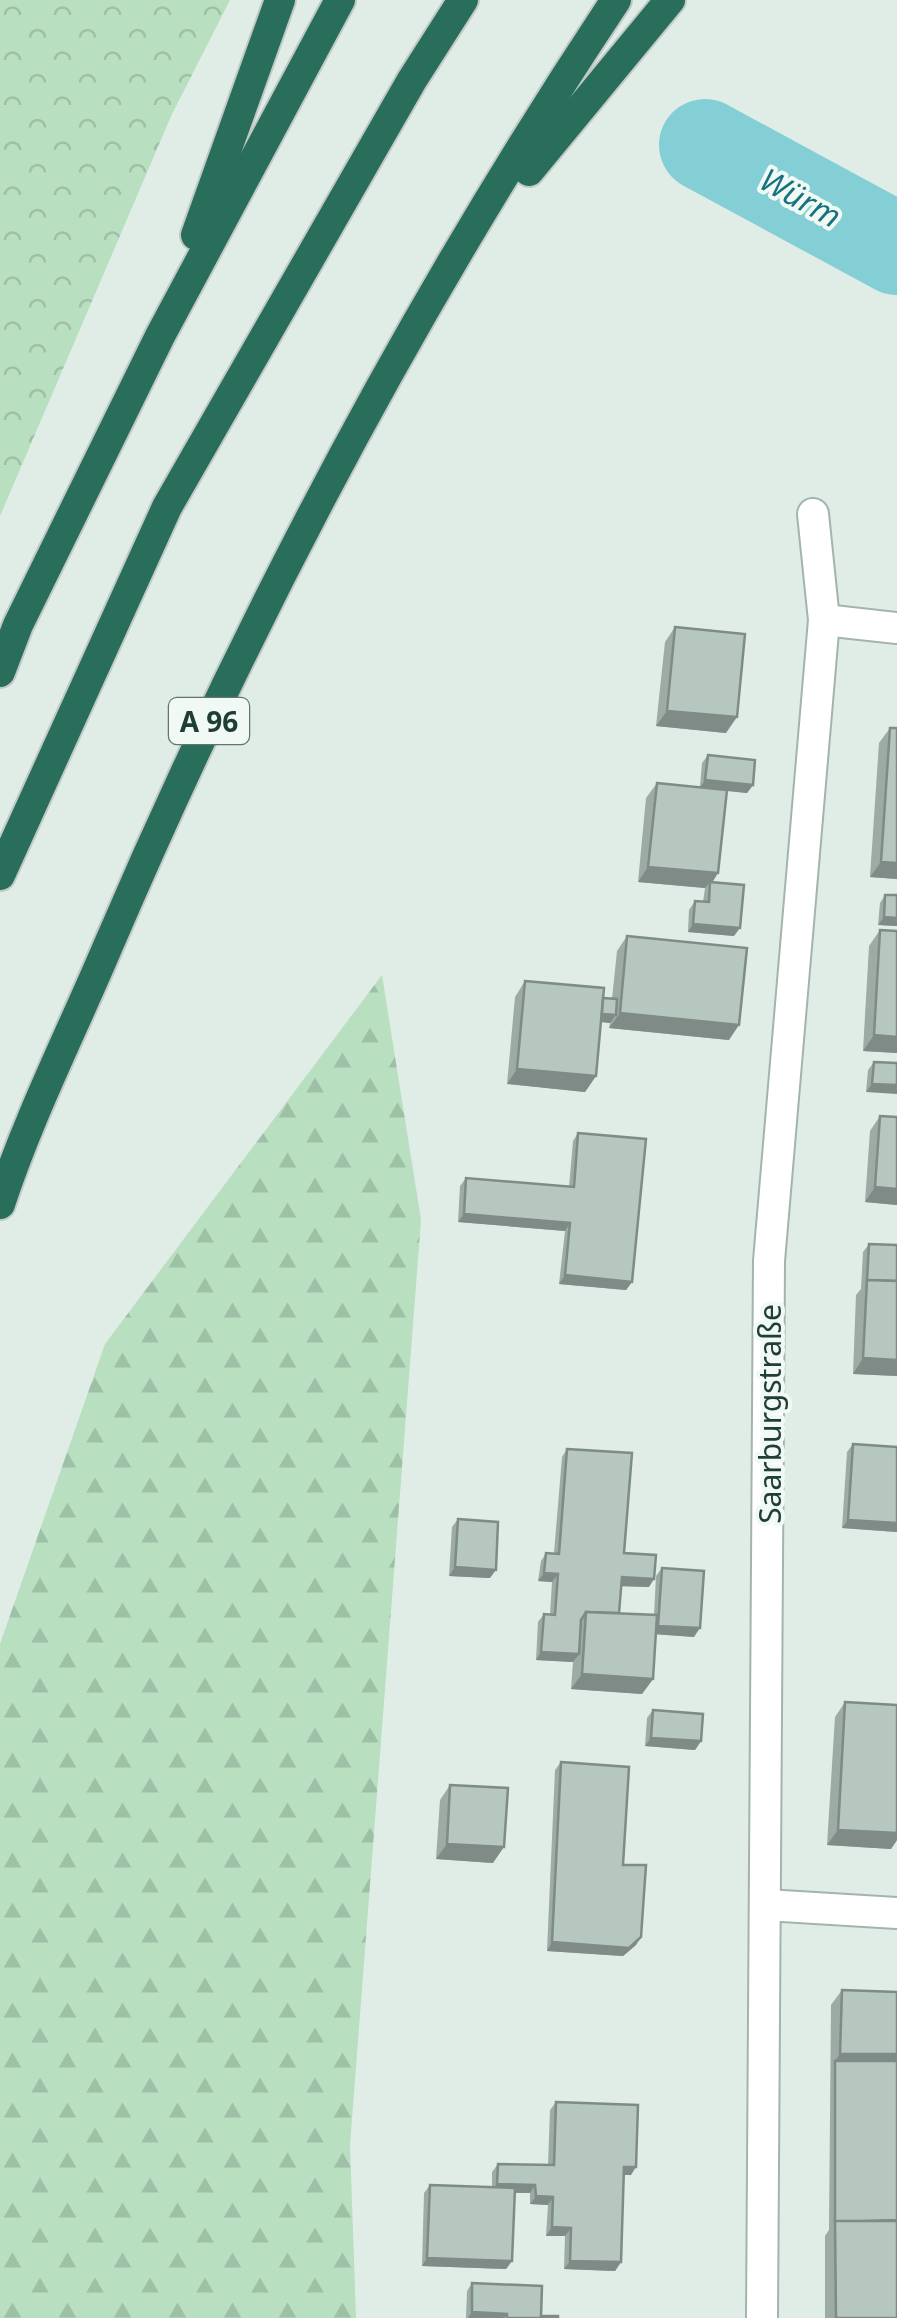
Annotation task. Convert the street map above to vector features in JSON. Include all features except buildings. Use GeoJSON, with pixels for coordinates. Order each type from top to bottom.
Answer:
{"type":"FeatureCollection","features":[{"type":"Feature","properties":{"kind":"highway"},"geometry":{"type":"LineString","coordinates":[[160,336],[280,0]]}},
{"type":"Feature","properties":{"kind":"highway"},"geometry":{"type":"LineString","coordinates":[[0,672],[18,625],[160,336],[340,0]]}},
{"type":"Feature","properties":{"kind":"highway"},"geometry":{"type":"LineString","coordinates":[[0,875],[168,506],[412,80],[463,0]]}},
{"type":"Feature","properties":{"kind":"highway","name":"A 96"},"geometry":{"type":"LineString","coordinates":[[0,1204],[176,787],[296,545],[457,258],[616,0]]}},
{"type":"Feature","properties":{"kind":"highway"},"geometry":{"type":"LineString","coordinates":[[457,258],[670,0]]}},
{"type":"Feature","properties":{"kind":"street","name":"Saarburgstraße"},"geometry":{"type":"LineString","coordinates":[[762,2318],[770,1260],[824,620],[813,514]]}},
{"type":"Feature","properties":{"kind":"street"},"geometry":{"type":"LineString","coordinates":[[824,620],[897,628]]}},
{"type":"Feature","properties":{"kind":"street"},"geometry":{"type":"LineString","coordinates":[[766,1905],[897,1913]]}},
{"type":"Feature","properties":{"kind":"green space"},"geometry":{"type":"Polygon","coordinates":[[[0,0],[230,0],[172,114],[0,516],[0,0]]]}},
{"type":"Feature","properties":{"kind":"green space"},"geometry":{"type":"Polygon","coordinates":[[[382,975],[421,1220],[350,2145],[356,2318],[0,2318],[0,1644],[105,1344],[382,975]]]}},
{"type":"Feature","properties":{"kind":"waterway","name":"Würm"},"geometry":{"type":"LineString","coordinates":[[705,145],[897,249]]}}]}
